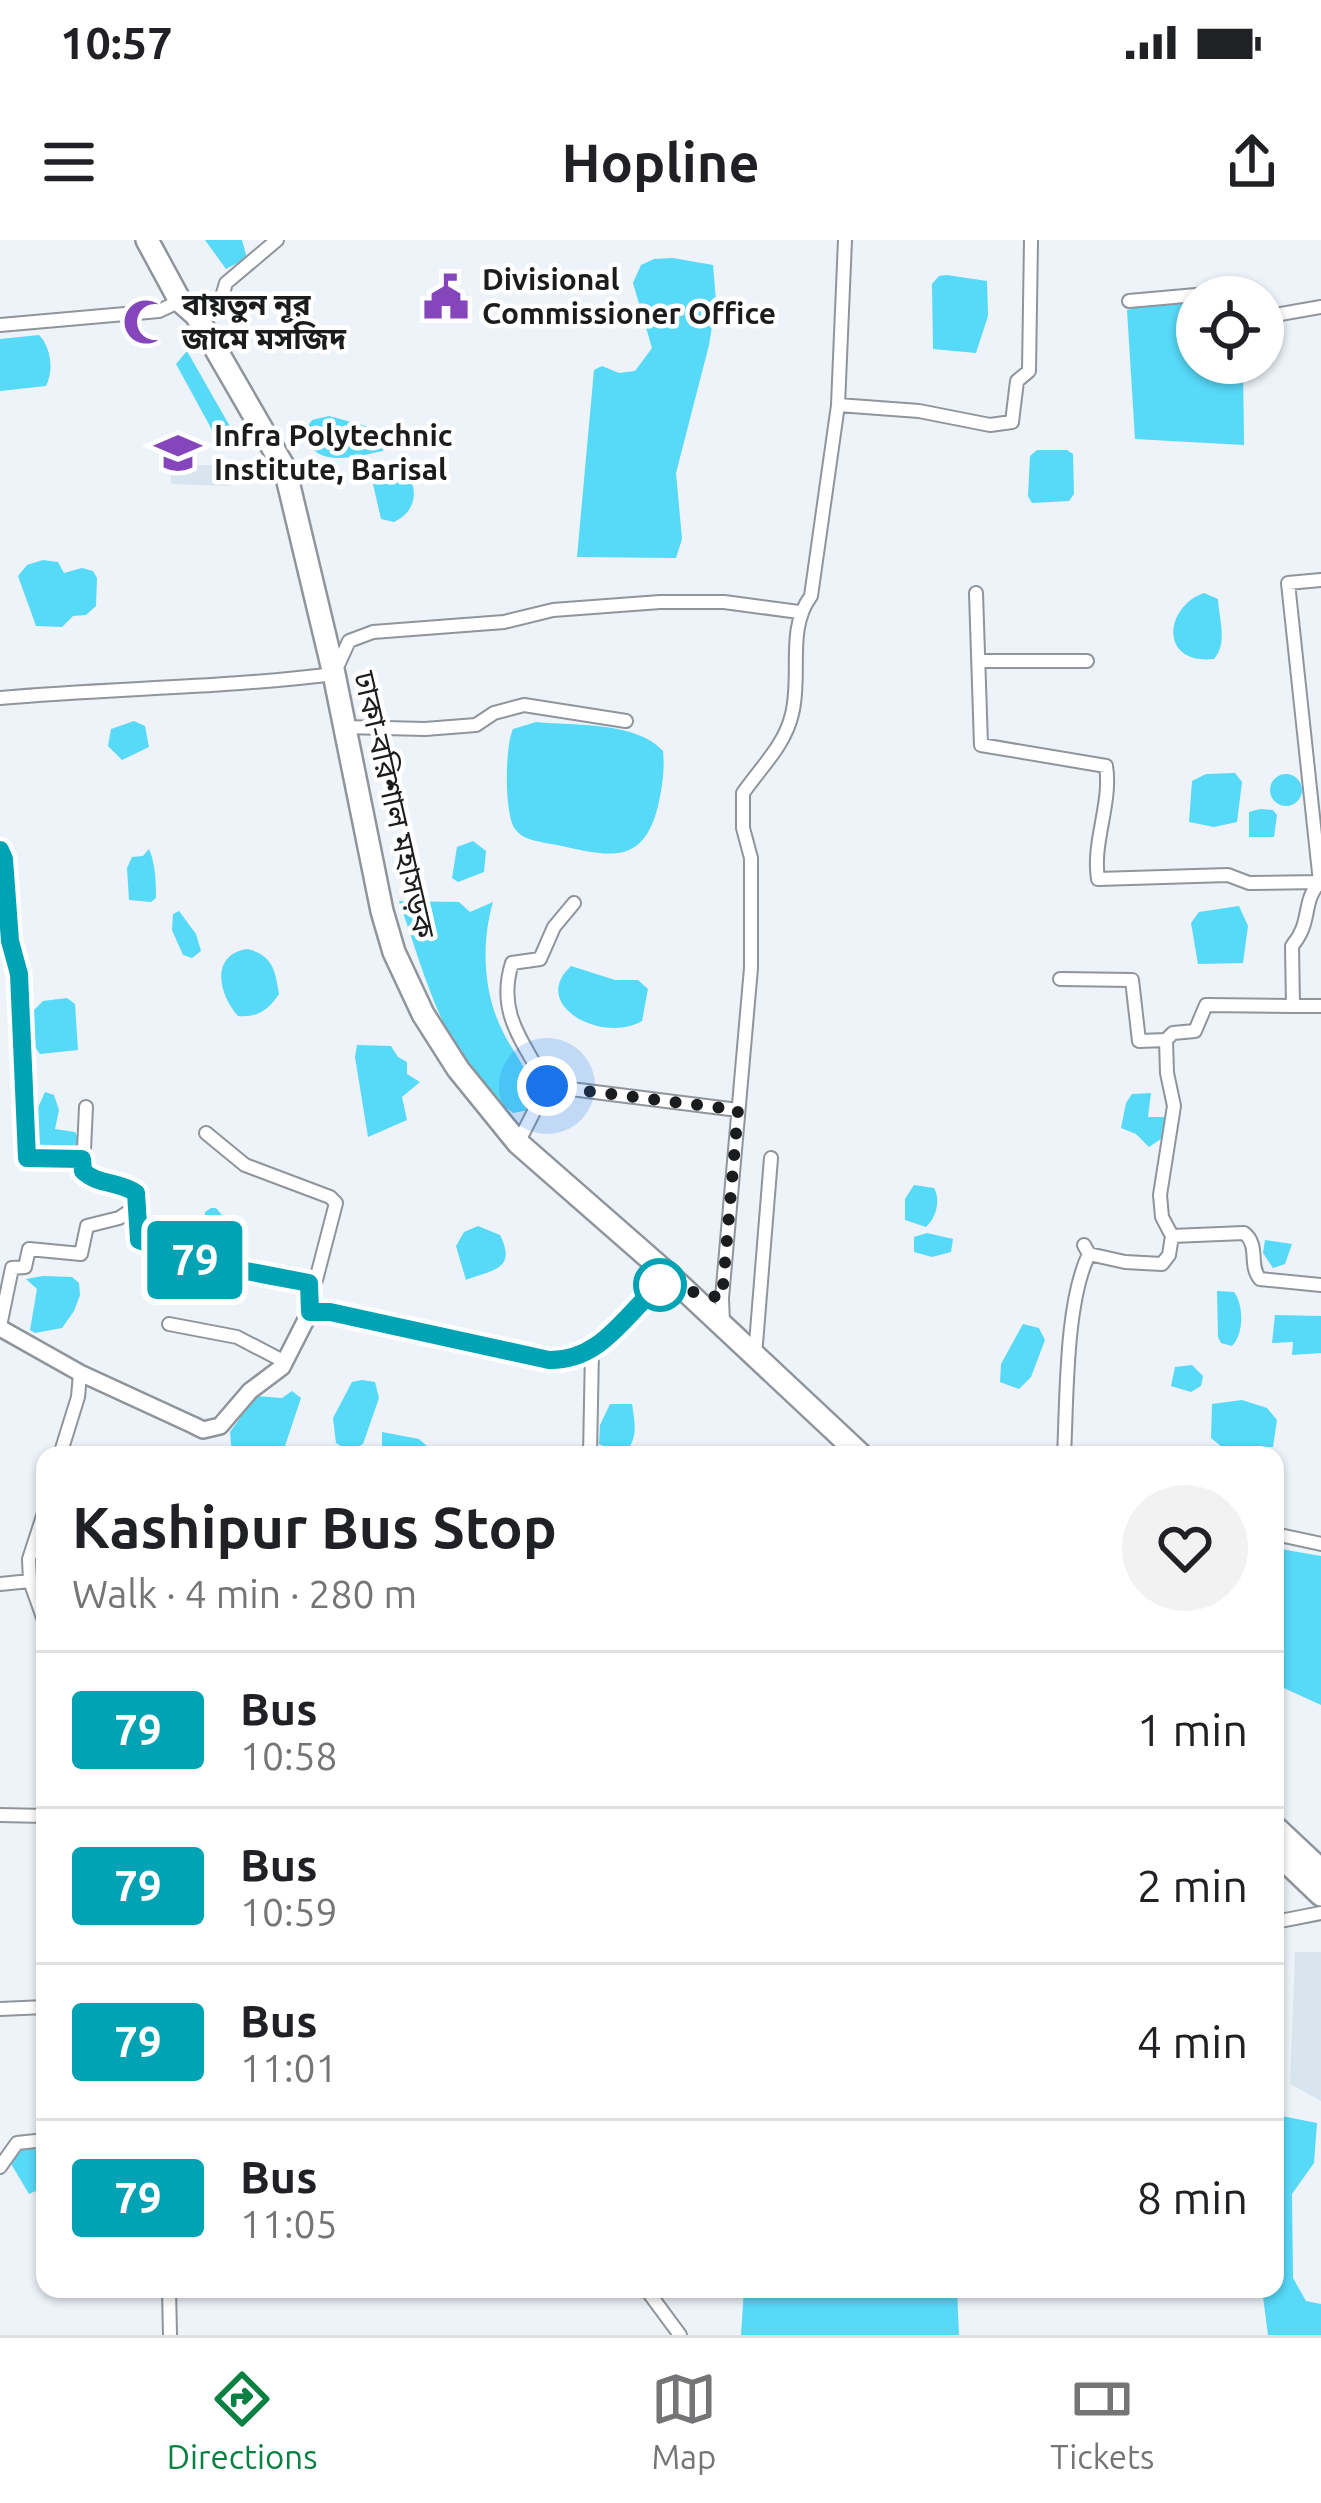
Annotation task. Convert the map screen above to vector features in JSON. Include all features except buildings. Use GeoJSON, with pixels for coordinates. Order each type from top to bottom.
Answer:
{"type":"FeatureCollection","features":[{"type":"Feature","properties":{"kind":"highway","name":"ঢাকা-বরিশাল মহাসড়ক"},"geometry":{"type":"LineString","coordinates":[[147,240],[285,469],[394,952],[423,1014],[458,1069],[522,1136],[851,1446]]}},
{"type":"Feature","properties":{"kind":"highway"},"geometry":{"type":"LineString","coordinates":[[1284,1835],[1321,1870]]}},
{"type":"Feature","properties":{"kind":"highway"},"geometry":{"type":"LineString","coordinates":[[1284,1860],[1321,1895]]}},
{"type":"Feature","properties":{"kind":"street"},"geometry":{"type":"LineString","coordinates":[[0,326],[188,308],[221,300],[226,283],[277,240]]}},
{"type":"Feature","properties":{"kind":"street"},"geometry":{"type":"LineString","coordinates":[[724,1327],[722,1298],[753,926],[743,793],[784,737],[791,719],[799,612],[811,596],[838,405],[845,240]]}},
{"type":"Feature","properties":{"kind":"street"},"geometry":{"type":"LineString","coordinates":[[838,405],[919,411],[990,424],[1012,422],[1017,381],[1029,371],[1031,240]]}},
{"type":"Feature","properties":{"kind":"street"},"geometry":{"type":"LineString","coordinates":[[1129,301],[1176,297]]}},
{"type":"Feature","properties":{"kind":"street"},"geometry":{"type":"LineString","coordinates":[[1284,313],[1321,307]]}},
{"type":"Feature","properties":{"kind":"street"},"geometry":{"type":"LineString","coordinates":[[1320,882],[1288,583],[1321,580]]}},
{"type":"Feature","properties":{"kind":"street"},"geometry":{"type":"LineString","coordinates":[[976,593],[981,745],[1106,766],[1098,879],[1228,875],[1249,883],[1320,882]]}},
{"type":"Feature","properties":{"kind":"street"},"geometry":{"type":"LineString","coordinates":[[0,698],[334,674],[349,641],[373,632],[504,622],[553,610],[724,602],[799,612]]}},
{"type":"Feature","properties":{"kind":"street"},"geometry":{"type":"LineString","coordinates":[[980,661],[1087,661]]}},
{"type":"Feature","properties":{"kind":"street"},"geometry":{"type":"LineString","coordinates":[[343,727],[476,725],[494,713],[524,705],[626,721]]}},
{"type":"Feature","properties":{"kind":"street"},"geometry":{"type":"LineString","coordinates":[[0,850],[10,941],[19,974],[27,1158],[82,1159]]}},
{"type":"Feature","properties":{"kind":"street"},"geometry":{"type":"LineString","coordinates":[[1293,1006],[1292,946],[1305,931],[1313,889],[1320,882]]}},
{"type":"Feature","properties":{"kind":"street"},"geometry":{"type":"LineString","coordinates":[[547,1086],[505,1002],[506,984],[512,963],[540,959],[554,927],[574,902]]}},
{"type":"Feature","properties":{"kind":"street"},"geometry":{"type":"LineString","coordinates":[[1060,979],[1132,980],[1136,1038],[1166,1040]]}},
{"type":"Feature","properties":{"kind":"street"},"geometry":{"type":"LineString","coordinates":[[1064,1446],[1069,1341],[1086,1249],[1125,1262],[1167,1261],[1172,1236],[1162,1217],[1160,1196],[1174,1106],[1166,1040],[1173,1033],[1197,1029],[1204,1006],[1321,1006]]}},
{"type":"Feature","properties":{"kind":"street"},"geometry":{"type":"LineString","coordinates":[[547,1086],[738,1110]]}},
{"type":"Feature","properties":{"kind":"street"},"geometry":{"type":"LineString","coordinates":[[522,1136],[547,1086]]}},
{"type":"Feature","properties":{"kind":"street"},"geometry":{"type":"LineString","coordinates":[[86,1107],[83,1171],[91,1179],[121,1184],[136,1193],[139,1240],[199,1262],[309,1283],[316,1280],[336,1203],[245,1165],[206,1133]]}},
{"type":"Feature","properties":{"kind":"street"},"geometry":{"type":"LineString","coordinates":[[755,1357],[771,1157]]}},
{"type":"Feature","properties":{"kind":"street"},"geometry":{"type":"LineString","coordinates":[[136,1207],[119,1218],[87,1226],[81,1254],[29,1249],[25,1267],[13,1268],[0,1327],[80,1372],[211,1430],[285,1362],[310,1312],[309,1283]]}},
{"type":"Feature","properties":{"kind":"street"},"geometry":{"type":"LineString","coordinates":[[1172,1236],[1244,1233],[1252,1243],[1260,1279],[1321,1285]]}},
{"type":"Feature","properties":{"kind":"street"},"geometry":{"type":"LineString","coordinates":[[310,1312],[330,1312],[549,1360],[573,1359],[620,1327],[654,1288],[671,1277]]}},
{"type":"Feature","properties":{"kind":"street"},"geometry":{"type":"LineString","coordinates":[[170,1324],[236,1337],[285,1362]]}},
{"type":"Feature","properties":{"kind":"street"},"geometry":{"type":"LineString","coordinates":[[590,1446],[592,1350]]}},
{"type":"Feature","properties":{"kind":"street"},"geometry":{"type":"LineString","coordinates":[[63,1446],[78,1397],[80,1372]]}},
{"type":"Feature","properties":{"kind":"street"},"geometry":{"type":"LineString","coordinates":[[1284,1536],[1321,1544]]}},
{"type":"Feature","properties":{"kind":"street"},"geometry":{"type":"LineString","coordinates":[[36,1538],[29,1559],[36,1598]]}},
{"type":"Feature","properties":{"kind":"street"},"geometry":{"type":"LineString","coordinates":[[0,1584],[30,1581]]}},
{"type":"Feature","properties":{"kind":"street"},"geometry":{"type":"LineString","coordinates":[[0,1815],[36,1816]]}},
{"type":"Feature","properties":{"kind":"street"},"geometry":{"type":"LineString","coordinates":[[1284,1920],[1321,1913]]}},
{"type":"Feature","properties":{"kind":"street"},"geometry":{"type":"LineString","coordinates":[[0,2009],[36,2007]]}},
{"type":"Feature","properties":{"kind":"street"},"geometry":{"type":"LineString","coordinates":[[0,2168],[17,2143],[36,2141]]}},
{"type":"Feature","properties":{"kind":"street"},"geometry":{"type":"LineString","coordinates":[[169,2298],[170,2335]]}},
{"type":"Feature","properties":{"kind":"street"},"geometry":{"type":"LineString","coordinates":[[653,2298],[680,2335]]}},
{"type":"Feature","properties":{"kind":"shaded area","name":"Infra Polytechnic Institute, Barisal"},"geometry":{"type":"Polygon","coordinates":[[[184,441],[185,466],[228,464],[230,486],[171,484],[170,442],[184,441]]]}},
{"type":"Feature","properties":{"kind":"shaded area"},"geometry":{"type":"Polygon","coordinates":[[[1295,1952],[1321,1952],[1321,2101],[1290,2084],[1295,1952]]]}},
{"type":"Feature","properties":{"kind":"water"},"geometry":{"type":"Polygon","coordinates":[[[205,240],[242,240],[247,258],[226,269],[205,240]]]}},
{"type":"Feature","properties":{"kind":"water"},"geometry":{"type":"Polygon","coordinates":[[[673,258],[713,265],[716,301],[676,473],[682,539],[676,558],[577,557],[594,370],[602,366],[619,373],[635,371],[652,348],[633,283],[641,265],[673,258]]]}},
{"type":"Feature","properties":{"kind":"water"},"geometry":{"type":"Polygon","coordinates":[[[947,275],[987,281],[988,316],[976,353],[933,349],[932,284],[947,275]]]}},
{"type":"Feature","properties":{"kind":"water"},"geometry":{"type":"Polygon","coordinates":[[[1176,298],[1176,384],[1243,384],[1244,445],[1135,439],[1127,310],[1176,298]]]}},
{"type":"Feature","properties":{"kind":"water"},"geometry":{"type":"Polygon","coordinates":[[[39,335],[50,359],[46,386],[0,391],[0,339],[39,335]]]}},
{"type":"Feature","properties":{"kind":"water"},"geometry":{"type":"Polygon","coordinates":[[[187,351],[236,437],[217,439],[176,364],[187,351]]]}},
{"type":"Feature","properties":{"kind":"water"},"geometry":{"type":"Polygon","coordinates":[[[329,416],[377,429],[386,437],[383,451],[335,458],[316,451],[304,431],[312,420],[329,416]]]}},
{"type":"Feature","properties":{"kind":"water"},"geometry":{"type":"Polygon","coordinates":[[[1037,450],[1073,454],[1074,494],[1069,501],[1032,503],[1028,496],[1030,456],[1037,450]]]}},
{"type":"Feature","properties":{"kind":"water"},"geometry":{"type":"Polygon","coordinates":[[[390,460],[407,473],[414,491],[410,508],[394,522],[381,519],[373,484],[390,460]]]}},
{"type":"Feature","properties":{"kind":"water"},"geometry":{"type":"Polygon","coordinates":[[[58,562],[64,573],[82,568],[93,571],[96,606],[62,627],[36,626],[18,576],[27,565],[58,562]]]}},
{"type":"Feature","properties":{"kind":"water"},"geometry":{"type":"Polygon","coordinates":[[[1204,593],[1218,599],[1222,638],[1214,659],[1184,653],[1173,634],[1181,610],[1204,593]]]}},
{"type":"Feature","properties":{"kind":"water"},"geometry":{"type":"Polygon","coordinates":[[[134,721],[145,726],[149,747],[122,760],[108,746],[111,729],[134,721]]]}},
{"type":"Feature","properties":{"kind":"water"},"geometry":{"type":"Polygon","coordinates":[[[536,722],[621,730],[663,751],[658,806],[651,826],[633,848],[592,852],[534,840],[515,829],[507,795],[510,737],[513,729],[536,722]]]}},
{"type":"Feature","properties":{"kind":"water"},"geometry":{"type":"Polygon","coordinates":[[[1235,773],[1242,782],[1237,822],[1214,827],[1189,822],[1192,781],[1206,774],[1235,773]]]}},
{"type":"Feature","properties":{"kind":"water"},"geometry":{"type":"Polygon","coordinates":[[[1286,774],[1298,778],[1302,790],[1298,802],[1286,806],[1274,802],[1270,790],[1274,778],[1286,774]]]}},
{"type":"Feature","properties":{"kind":"water"},"geometry":{"type":"Polygon","coordinates":[[[1260,809],[1277,815],[1274,837],[1249,837],[1249,812],[1260,809]]]}},
{"type":"Feature","properties":{"kind":"water"},"geometry":{"type":"Polygon","coordinates":[[[473,841],[486,851],[484,872],[458,882],[452,878],[457,847],[473,841]]]}},
{"type":"Feature","properties":{"kind":"water"},"geometry":{"type":"Polygon","coordinates":[[[149,849],[156,898],[151,902],[129,900],[127,868],[132,857],[143,856],[149,849]]]}},
{"type":"Feature","properties":{"kind":"water"},"geometry":{"type":"Polygon","coordinates":[[[399,901],[459,902],[470,912],[493,902],[487,934],[488,985],[496,1017],[528,1077],[529,1110],[513,1113],[470,1069],[429,989],[399,901]]]}},
{"type":"Feature","properties":{"kind":"water"},"geometry":{"type":"Polygon","coordinates":[[[1239,906],[1248,926],[1243,963],[1198,964],[1191,923],[1199,912],[1239,906]]]}},
{"type":"Feature","properties":{"kind":"water"},"geometry":{"type":"Polygon","coordinates":[[[179,911],[196,934],[201,951],[192,958],[183,955],[172,930],[173,914],[179,911]]]}},
{"type":"Feature","properties":{"kind":"water"},"geometry":{"type":"Polygon","coordinates":[[[248,949],[271,965],[279,994],[262,1011],[238,1016],[226,997],[221,976],[228,958],[248,949]]]}},
{"type":"Feature","properties":{"kind":"water"},"geometry":{"type":"Polygon","coordinates":[[[571,966],[615,980],[638,980],[648,989],[642,1021],[609,1028],[576,1017],[559,995],[560,981],[571,966]]]}},
{"type":"Feature","properties":{"kind":"water"},"geometry":{"type":"Polygon","coordinates":[[[67,998],[75,1004],[78,1050],[40,1054],[35,1047],[33,1011],[43,1001],[67,998]]]}},
{"type":"Feature","properties":{"kind":"water"},"geometry":{"type":"Polygon","coordinates":[[[357,1045],[391,1046],[407,1062],[407,1074],[420,1082],[402,1097],[407,1120],[368,1137],[355,1057],[357,1045]]]}},
{"type":"Feature","properties":{"kind":"water"},"geometry":{"type":"Polygon","coordinates":[[[45,1092],[54,1095],[59,1110],[55,1129],[75,1132],[79,1139],[76,1154],[34,1151],[29,1128],[45,1092]]]}},
{"type":"Feature","properties":{"kind":"water"},"geometry":{"type":"Polygon","coordinates":[[[1151,1093],[1148,1117],[1169,1117],[1171,1122],[1161,1139],[1149,1147],[1121,1128],[1132,1094],[1151,1093]]]}},
{"type":"Feature","properties":{"kind":"water"},"geometry":{"type":"Polygon","coordinates":[[[914,1185],[934,1188],[936,1193],[936,1209],[926,1227],[905,1220],[905,1199],[914,1185]]]}},
{"type":"Feature","properties":{"kind":"water"},"geometry":{"type":"Polygon","coordinates":[[[211,1208],[240,1236],[235,1250],[206,1246],[205,1212],[211,1208]]]}},
{"type":"Feature","properties":{"kind":"water"},"geometry":{"type":"Polygon","coordinates":[[[478,1226],[500,1235],[506,1256],[499,1267],[466,1280],[456,1246],[464,1232],[478,1226]]]}},
{"type":"Feature","properties":{"kind":"water"},"geometry":{"type":"Polygon","coordinates":[[[927,1233],[953,1239],[951,1252],[932,1257],[914,1252],[914,1237],[927,1233]]]}},
{"type":"Feature","properties":{"kind":"water"},"geometry":{"type":"Polygon","coordinates":[[[1265,1240],[1292,1244],[1285,1264],[1273,1268],[1263,1253],[1265,1240]]]}},
{"type":"Feature","properties":{"kind":"water"},"geometry":{"type":"Polygon","coordinates":[[[72,1277],[79,1283],[80,1295],[62,1328],[35,1333],[30,1330],[37,1289],[26,1279],[72,1277]]]}},
{"type":"Feature","properties":{"kind":"water"},"geometry":{"type":"Polygon","coordinates":[[[1217,1291],[1234,1292],[1240,1304],[1241,1327],[1232,1346],[1218,1337],[1217,1291]]]}},
{"type":"Feature","properties":{"kind":"water"},"geometry":{"type":"Polygon","coordinates":[[[1275,1315],[1321,1316],[1321,1353],[1292,1355],[1293,1342],[1272,1343],[1275,1315]]]}},
{"type":"Feature","properties":{"kind":"water"},"geometry":{"type":"Polygon","coordinates":[[[1023,1324],[1039,1328],[1045,1340],[1031,1377],[1019,1389],[1000,1382],[1001,1364],[1023,1324]]]}},
{"type":"Feature","properties":{"kind":"water"},"geometry":{"type":"Polygon","coordinates":[[[1192,1365],[1203,1376],[1201,1386],[1191,1392],[1171,1386],[1175,1367],[1192,1365]]]}},
{"type":"Feature","properties":{"kind":"water"},"geometry":{"type":"Polygon","coordinates":[[[352,1382],[375,1382],[379,1398],[363,1444],[341,1446],[336,1443],[333,1418],[352,1382]]]}},
{"type":"Feature","properties":{"kind":"water"},"geometry":{"type":"Polygon","coordinates":[[[292,1391],[301,1398],[285,1446],[231,1446],[230,1432],[256,1396],[282,1398],[292,1391]]]}},
{"type":"Feature","properties":{"kind":"water"},"geometry":{"type":"Polygon","coordinates":[[[1242,1400],[1267,1408],[1277,1420],[1273,1446],[1221,1446],[1211,1438],[1212,1404],[1242,1400]]]}},
{"type":"Feature","properties":{"kind":"water"},"geometry":{"type":"Polygon","coordinates":[[[610,1404],[632,1404],[635,1425],[630,1446],[599,1444],[600,1425],[610,1404]]]}},
{"type":"Feature","properties":{"kind":"water"},"geometry":{"type":"Polygon","coordinates":[[[382,1432],[419,1439],[427,1446],[382,1446],[382,1432]]]}},
{"type":"Feature","properties":{"kind":"water"},"geometry":{"type":"Polygon","coordinates":[[[1284,1550],[1321,1556],[1321,1705],[1284,1688],[1284,1550]]]}},
{"type":"Feature","properties":{"kind":"water"},"geometry":{"type":"Polygon","coordinates":[[[1284,2116],[1317,2123],[1314,2163],[1292,2194],[1293,2278],[1306,2301],[1321,2304],[1321,2335],[1268,2335],[1263,2298],[1284,2298],[1284,2116]]]}},
{"type":"Feature","properties":{"kind":"water"},"geometry":{"type":"Polygon","coordinates":[[[36,2144],[36,2191],[29,2194],[10,2162],[21,2145],[36,2144]]]}},
{"type":"Feature","properties":{"kind":"water"},"geometry":{"type":"Polygon","coordinates":[[[743,2298],[957,2298],[959,2335],[741,2335],[743,2298]]]}},
{"type":"Feature","properties":{"kind":"bus line","name":"79"},"geometry":{"type":"LineString","coordinates":[[0,850],[10,941],[19,974],[27,1158],[82,1159],[83,1171],[91,1179],[121,1184],[136,1193],[139,1240],[199,1262],[309,1283],[310,1312],[330,1312],[549,1360],[573,1359],[592,1350],[671,1277]]}},
{"type":"Feature","properties":{"kind":"place","name":"Divisional Commissioner Office"},"geometry":{"type":"Point","coordinates":[446,297]}},
{"type":"Feature","properties":{"kind":"place","name":"বায়তুন নূর জামে মসজিদ"},"geometry":{"type":"Point","coordinates":[146,322]}},
{"type":"Feature","properties":{"kind":"place","name":"Infra Polytechnic Institute, Barisal"},"geometry":{"type":"Point","coordinates":[178,453]}},
{"type":"Feature","properties":{"kind":"route"},"geometry":{"type":"LineString","coordinates":[[547,1086],[738,1110],[722,1298],[660,1285]]}}]}
